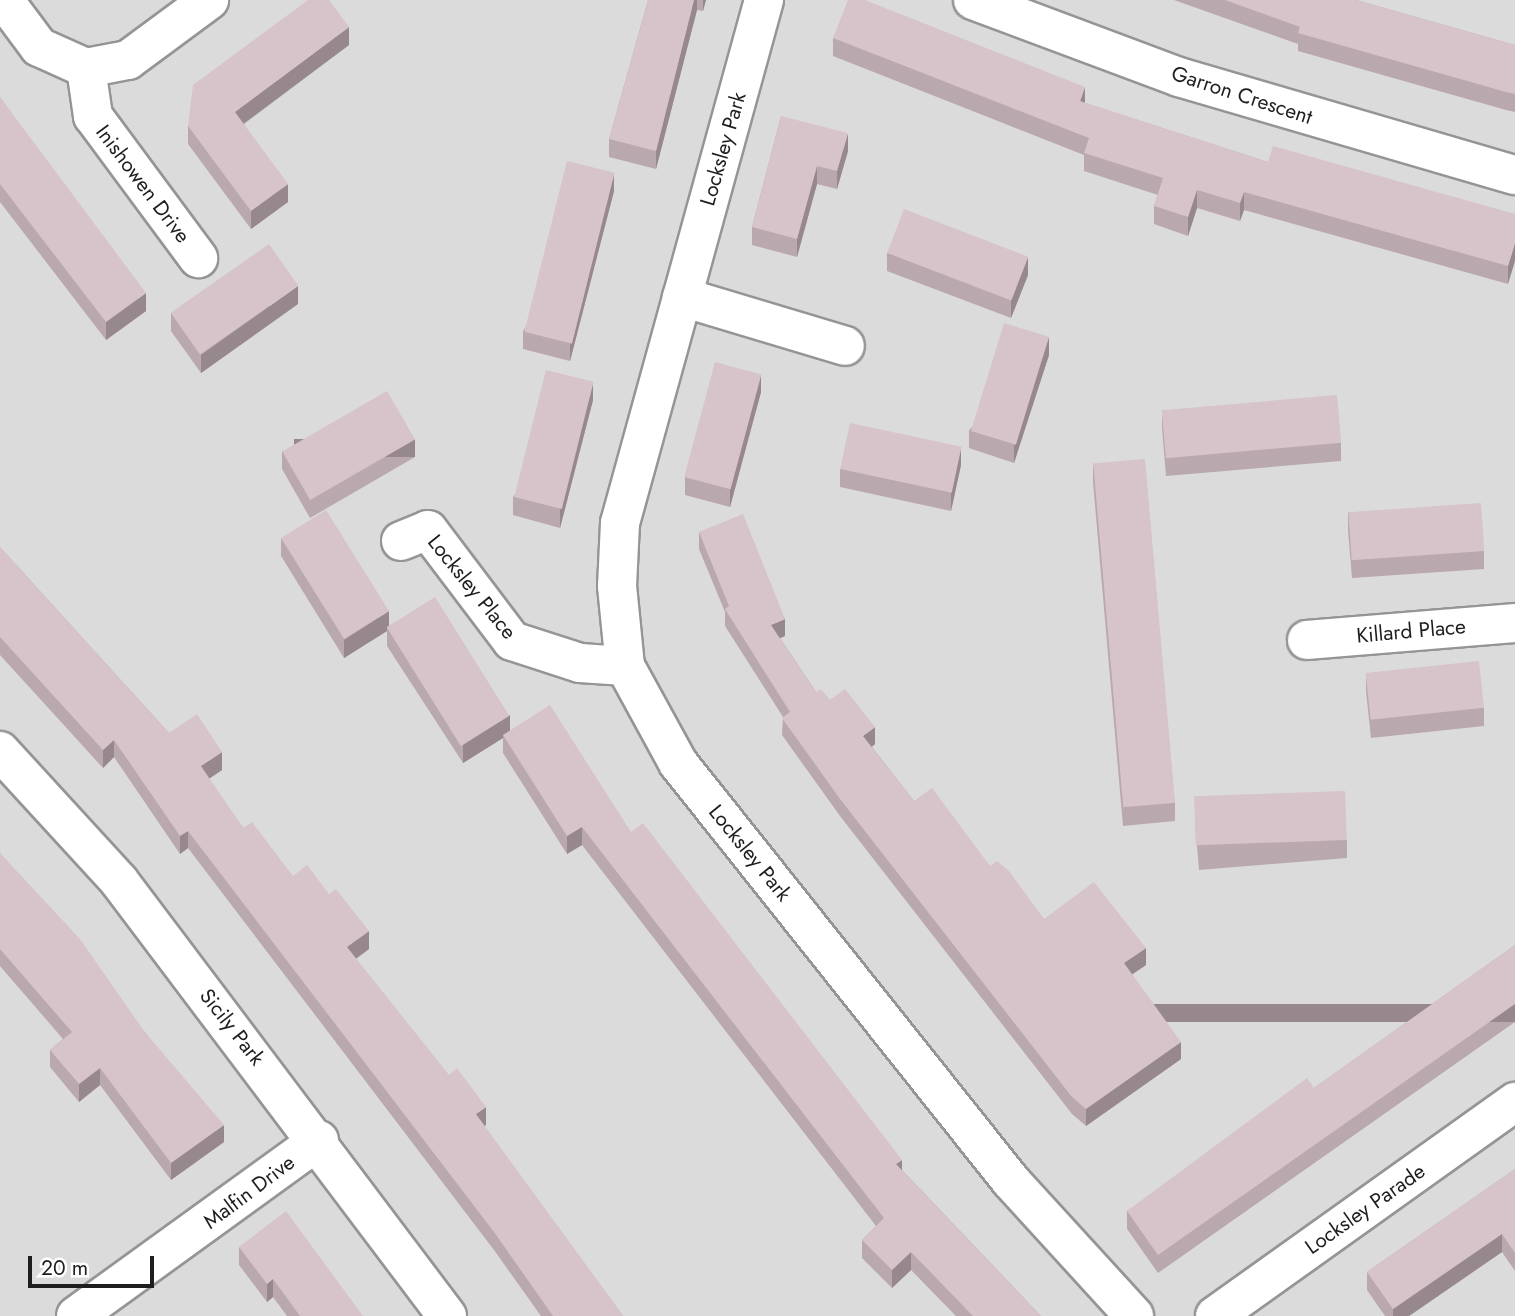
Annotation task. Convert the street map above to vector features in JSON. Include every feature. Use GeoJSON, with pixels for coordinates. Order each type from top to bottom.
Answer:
{"type":"FeatureCollection","features":[{"type":"Feature","properties":{"kind":"street"},"geometry":{"type":"LineString","coordinates":[[4,0],[39,47],[86,68],[128,60],[209,0]]}},
{"type":"Feature","properties":{"kind":"street","name":"Locksley Park"},"geometry":{"type":"LineString","coordinates":[[764,0],[620,523],[617,586],[625,666],[678,763],[1010,1180],[1134,1316]]}},
{"type":"Feature","properties":{"kind":"street","name":"Garron Crescent"},"geometry":{"type":"LineString","coordinates":[[973,0],[1179,77],[1515,175]]}},
{"type":"Feature","properties":{"kind":"street","name":"Inishowen Drive"},"geometry":{"type":"LineString","coordinates":[[86,68],[93,116],[198,258]]}},
{"type":"Feature","properties":{"kind":"street"},"geometry":{"type":"LineString","coordinates":[[682,297],[845,346]]}},
{"type":"Feature","properties":{"kind":"street","name":"Locksley Place"},"geometry":{"type":"LineString","coordinates":[[401,541],[428,530],[512,641],[580,663],[625,666]]}},
{"type":"Feature","properties":{"kind":"street","name":"Killard Place"},"geometry":{"type":"LineString","coordinates":[[1307,640],[1515,623]]}},
{"type":"Feature","properties":{"kind":"street","name":"Sicily Park"},"geometry":{"type":"LineString","coordinates":[[0,751],[120,881],[319,1140],[447,1316]]}},
{"type":"Feature","properties":{"kind":"street","name":"Locksley Parade"},"geometry":{"type":"LineString","coordinates":[[1214,1316],[1515,1102]]}},
{"type":"Feature","properties":{"kind":"street","name":"Malfin Drive"},"geometry":{"type":"LineString","coordinates":[[75,1316],[319,1140]]}},
{"type":"Feature","properties":{"kind":"shaded area"},"geometry":{"type":"Polygon","coordinates":[[[0,0],[1515,0],[1515,1316],[0,1316],[0,0]]]}},
{"type":"Feature","properties":{"kind":"building"},"geometry":{"type":"Polygon","coordinates":[[[308,0],[329,0],[349,27],[235,112],[288,184],[251,211],[188,126],[193,85],[308,0]]]}},
{"type":"Feature","properties":{"kind":"building"},"geometry":{"type":"Polygon","coordinates":[[[648,0],[694,0],[656,151],[609,139],[648,0]]]}},
{"type":"Feature","properties":{"kind":"building"},"geometry":{"type":"Polygon","coordinates":[[[848,0],[865,0],[1085,87],[1080,101],[1268,162],[1273,146],[1515,214],[1515,243],[1508,266],[1244,192],[1240,203],[1197,190],[1188,217],[1154,206],[1163,178],[1084,153],[1089,138],[833,38],[848,0]]]}},
{"type":"Feature","properties":{"kind":"building"},"geometry":{"type":"Polygon","coordinates":[[[1225,0],[1356,0],[1515,45],[1515,94],[1298,33],[1300,27],[1225,0]]]}},
{"type":"Feature","properties":{"kind":"building"},"geometry":{"type":"Polygon","coordinates":[[[0,97],[146,293],[106,322],[0,184],[0,97]]]}},
{"type":"Feature","properties":{"kind":"building"},"geometry":{"type":"Polygon","coordinates":[[[781,116],[848,133],[837,171],[817,166],[797,239],[752,227],[781,116]]]}},
{"type":"Feature","properties":{"kind":"building"},"geometry":{"type":"Polygon","coordinates":[[[567,161],[615,173],[572,344],[524,332],[567,161]]]}},
{"type":"Feature","properties":{"kind":"building"},"geometry":{"type":"Polygon","coordinates":[[[904,209],[1028,257],[1011,301],[887,253],[904,209]]]}},
{"type":"Feature","properties":{"kind":"building"},"geometry":{"type":"Polygon","coordinates":[[[269,244],[298,286],[200,355],[171,313],[269,244]]]}},
{"type":"Feature","properties":{"kind":"building"},"geometry":{"type":"Polygon","coordinates":[[[1004,323],[1049,337],[1016,445],[971,431],[1004,323]]]}},
{"type":"Feature","properties":{"kind":"building"},"geometry":{"type":"Polygon","coordinates":[[[715,362],[761,374],[731,489],[684,477],[715,362]]]}},
{"type":"Feature","properties":{"kind":"building"},"geometry":{"type":"Polygon","coordinates":[[[546,370],[594,382],[562,509],[514,497],[546,370]]]}},
{"type":"Feature","properties":{"kind":"building"},"geometry":{"type":"Polygon","coordinates":[[[387,391],[415,439],[310,500],[282,452],[387,391]]]}},
{"type":"Feature","properties":{"kind":"building"},"geometry":{"type":"Polygon","coordinates":[[[1337,395],[1341,443],[1166,458],[1162,410],[1337,395]]]}},
{"type":"Feature","properties":{"kind":"building"},"geometry":{"type":"Polygon","coordinates":[[[850,423],[962,447],[952,493],[840,469],[850,423]]]}},
{"type":"Feature","properties":{"kind":"building"},"geometry":{"type":"Polygon","coordinates":[[[1145,459],[1175,803],[1123,807],[1093,464],[1145,459]]]}},
{"type":"Feature","properties":{"kind":"building"},"geometry":{"type":"Polygon","coordinates":[[[1481,503],[1484,551],[1352,560],[1348,512],[1481,503]]]}},
{"type":"Feature","properties":{"kind":"building"},"geometry":{"type":"Polygon","coordinates":[[[326,510],[389,611],[344,639],[281,538],[326,510]]]}},
{"type":"Feature","properties":{"kind":"building"},"geometry":{"type":"Polygon","coordinates":[[[743,514],[785,619],[771,625],[816,692],[821,689],[830,700],[845,689],[875,727],[863,736],[914,801],[932,788],[990,866],[997,861],[1009,871],[1044,919],[1094,882],[1146,948],[1124,963],[1181,1042],[1086,1109],[1072,1097],[840,799],[782,718],[790,712],[725,609],[729,606],[699,532],[743,514]]]}},
{"type":"Feature","properties":{"kind":"building"},"geometry":{"type":"Polygon","coordinates":[[[0,547],[169,733],[197,714],[222,752],[201,766],[243,828],[252,822],[293,876],[307,865],[329,894],[336,889],[369,931],[347,947],[449,1075],[457,1068],[486,1107],[476,1114],[623,1316],[553,1316],[494,1232],[188,831],[180,836],[114,740],[103,750],[0,637],[0,547]]]}},
{"type":"Feature","properties":{"kind":"building"},"geometry":{"type":"Polygon","coordinates":[[[435,597],[509,716],[461,746],[387,627],[435,597]]]}},
{"type":"Feature","properties":{"kind":"building"},"geometry":{"type":"Polygon","coordinates":[[[1479,661],[1484,708],[1371,720],[1366,673],[1479,661]]]}},
{"type":"Feature","properties":{"kind":"building"},"geometry":{"type":"Polygon","coordinates":[[[550,705],[631,832],[643,823],[902,1160],[896,1164],[1041,1316],[973,1316],[911,1252],[892,1270],[862,1240],[884,1218],[582,827],[567,836],[503,735],[550,705]]]}},
{"type":"Feature","properties":{"kind":"building"},"geometry":{"type":"Polygon","coordinates":[[[1345,791],[1347,840],[1196,845],[1194,796],[1345,791]]]}},
{"type":"Feature","properties":{"kind":"building"},"geometry":{"type":"Polygon","coordinates":[[[0,853],[80,939],[144,1031],[224,1125],[171,1163],[100,1068],[79,1084],[50,1050],[72,1032],[0,949],[0,853]]]}},
{"type":"Feature","properties":{"kind":"building"},"geometry":{"type":"Polygon","coordinates":[[[1515,945],[1515,1004],[1158,1255],[1127,1211],[1307,1078],[1314,1088],[1515,945]]]}},
{"type":"Feature","properties":{"kind":"building"},"geometry":{"type":"Polygon","coordinates":[[[1515,1169],[1515,1253],[1502,1234],[1393,1309],[1367,1272],[1515,1169]]]}},
{"type":"Feature","properties":{"kind":"building"},"geometry":{"type":"Polygon","coordinates":[[[286,1211],[363,1316],[300,1316],[273,1279],[267,1284],[239,1247],[286,1211]]]}}]}
